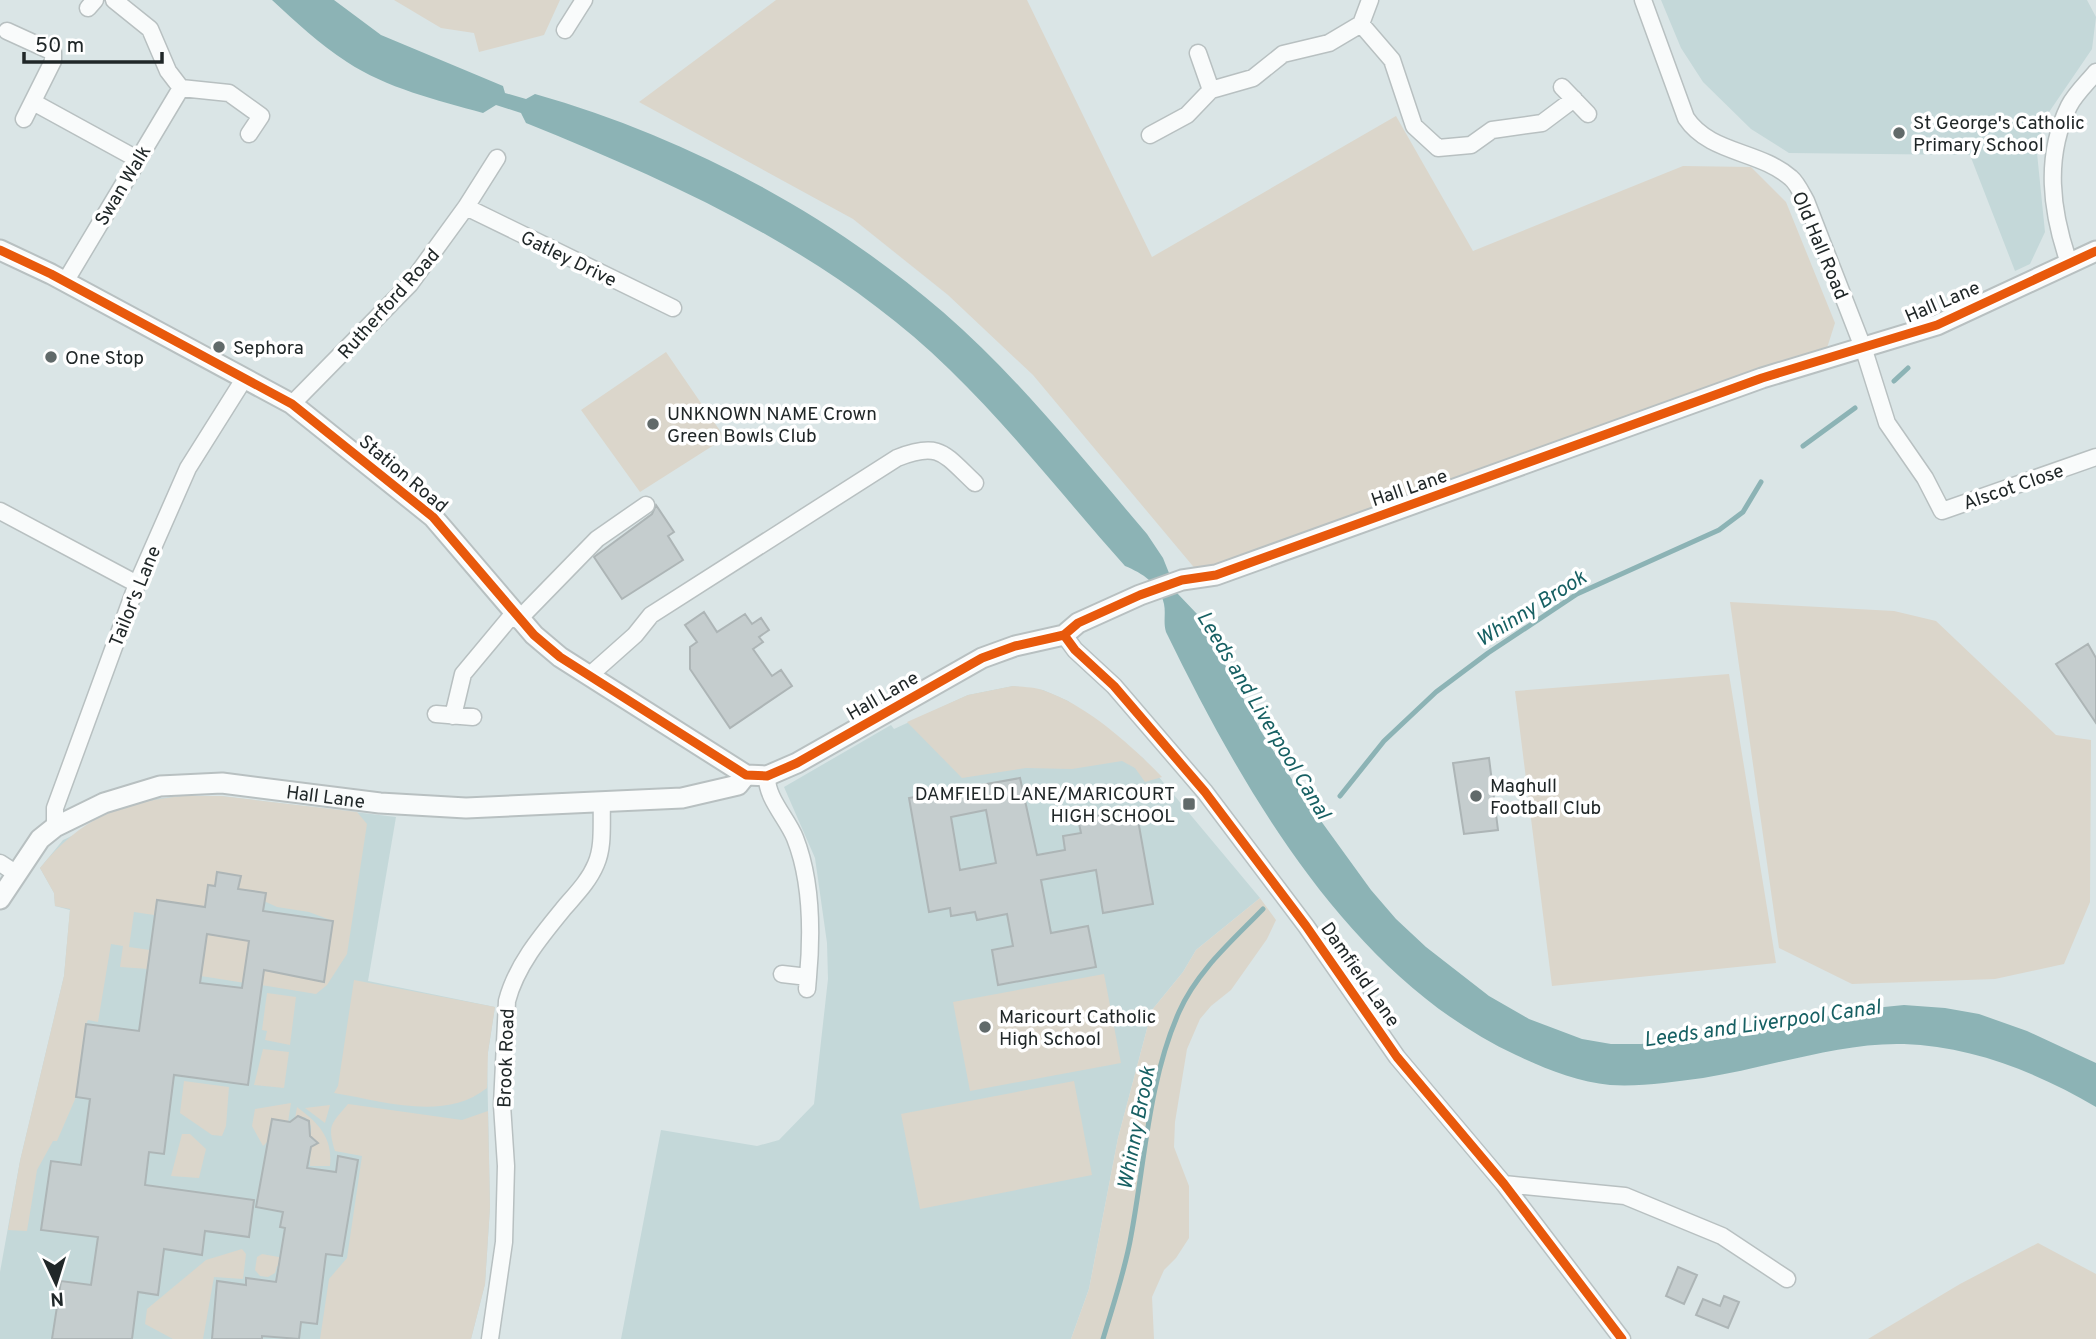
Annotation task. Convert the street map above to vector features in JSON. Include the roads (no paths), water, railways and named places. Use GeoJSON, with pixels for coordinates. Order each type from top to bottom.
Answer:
{"type":"FeatureCollection","features":[{"type":"Feature","properties":{"kind":"street"},"geometry":{"type":"LineString","coordinates":[[114,0],[150,29],[168,71],[180,88],[229,93],[261,116],[249,134]]}},
{"type":"Feature","properties":{"kind":"street"},"geometry":{"type":"LineString","coordinates":[[565,30],[584,0]]}},
{"type":"Feature","properties":{"kind":"street"},"geometry":{"type":"LineString","coordinates":[[1150,135],[1187,115],[1212,90],[1253,78],[1283,54],[1329,43],[1361,24],[1370,0]]}},
{"type":"Feature","properties":{"kind":"street","name":"Old Hall Road"},"geometry":{"type":"LineString","coordinates":[[1643,0],[1686,118],[1696,133],[1766,162],[1792,179],[1806,201],[1864,350]]}},
{"type":"Feature","properties":{"kind":"street"},"geometry":{"type":"LineString","coordinates":[[1361,24],[1392,60],[1414,126],[1438,148],[1471,145],[1492,130],[1542,123],[1568,93],[1588,114]]}},
{"type":"Feature","properties":{"kind":"street"},"geometry":{"type":"LineString","coordinates":[[7,31],[53,52],[53,61],[24,120]]}},
{"type":"Feature","properties":{"kind":"street"},"geometry":{"type":"LineString","coordinates":[[1198,53],[1212,90]]}},
{"type":"Feature","properties":{"kind":"street"},"geometry":{"type":"LineString","coordinates":[[2085,258],[2055,224],[2053,158],[2070,105],[2096,72]]}},
{"type":"Feature","properties":{"kind":"street","name":"Swan Walk"},"geometry":{"type":"LineString","coordinates":[[65,282],[180,88]]}},
{"type":"Feature","properties":{"kind":"street"},"geometry":{"type":"LineString","coordinates":[[33,102],[137,159]]}},
{"type":"Feature","properties":{"kind":"street","name":"Rutherford Road"},"geometry":{"type":"LineString","coordinates":[[292,404],[410,284],[466,207],[497,158]]}},
{"type":"Feature","properties":{"kind":"street","name":"Gatley Drive"},"geometry":{"type":"LineString","coordinates":[[466,207],[673,308]]}},
{"type":"Feature","properties":{"kind":"street","name":"Station Road"},"geometry":{"type":"LineString","coordinates":[[0,250],[292,404],[433,517],[516,617],[561,657],[746,775]]}},
{"type":"Feature","properties":{"kind":"street","name":"Hall Lane"},"geometry":{"type":"LineString","coordinates":[[0,899],[40,839],[55,827],[133,793],[160,786],[222,783],[411,806],[466,808],[602,804],[702,794],[738,785],[746,775],[767,776],[797,764],[982,658],[1016,646],[1064,635],[1078,623],[1140,594],[1173,583],[1216,575],[1762,378],[1864,350],[1937,325],[2085,258]]}},
{"type":"Feature","properties":{"kind":"street","name":"Alscot Close"},"geometry":{"type":"LineString","coordinates":[[1864,350],[1887,424],[1925,478],[1942,511],[2096,457]]}},
{"type":"Feature","properties":{"kind":"street","name":"Tailor's Lane"},"geometry":{"type":"LineString","coordinates":[[55,827],[55,808],[137,584],[188,468],[244,379]]}},
{"type":"Feature","properties":{"kind":"street"},"geometry":{"type":"LineString","coordinates":[[590,676],[635,635],[651,615],[897,458],[919,449],[941,452],[975,483]]}},
{"type":"Feature","properties":{"kind":"street"},"geometry":{"type":"LineString","coordinates":[[453,716],[463,674],[516,617],[597,539],[646,505]]}},
{"type":"Feature","properties":{"kind":"street"},"geometry":{"type":"LineString","coordinates":[[0,511],[137,584]]}},
{"type":"Feature","properties":{"kind":"street","name":"Damfield Lane"},"geometry":{"type":"LineString","coordinates":[[1064,635],[1075,650],[1114,686],[1205,792],[1306,926],[1397,1057],[1504,1184],[1622,1339]]}},
{"type":"Feature","properties":{"kind":"street"},"geometry":{"type":"LineString","coordinates":[[436,714],[474,717]]}},
{"type":"Feature","properties":{"kind":"street"},"geometry":{"type":"LineString","coordinates":[[767,776],[766,788],[796,839],[804,871],[811,927],[807,983],[782,974]]}},
{"type":"Feature","properties":{"kind":"street","name":"Brook Road"},"geometry":{"type":"LineString","coordinates":[[490,1339],[505,1242],[506,1166],[502,1105],[507,1001],[511,985],[526,958],[588,880],[597,863],[601,847],[602,804]]}},
{"type":"Feature","properties":{"kind":"street"},"geometry":{"type":"LineString","coordinates":[[0,863],[18,874]]}},
{"type":"Feature","properties":{"kind":"street"},"geometry":{"type":"LineString","coordinates":[[1504,1184],[1625,1196],[1722,1236],[1787,1279]]}},
{"type":"Feature","properties":{"kind":"water","name":"Leeds and Liverpool Canal"},"geometry":{"type":"Polygon","coordinates":[[[272,0],[334,0],[381,35],[503,86],[505,93],[526,99],[535,94],[590,111],[698,155],[802,210],[898,275],[971,337],[1024,391],[1147,534],[1163,558],[1177,593],[1198,615],[1262,733],[1300,792],[1371,890],[1396,919],[1426,947],[1489,996],[1529,1019],[1582,1039],[1611,1044],[1641,1044],[1729,1035],[1864,1009],[1904,1005],[1979,1014],[2027,1031],[2096,1063],[2096,1107],[2051,1083],[2004,1064],[1954,1050],[1904,1044],[1879,1044],[1829,1051],[1703,1078],[1656,1084],[1610,1085],[1562,1074],[1527,1060],[1456,1021],[1402,979],[1353,929],[1308,874],[1267,815],[1230,754],[1166,632],[1164,604],[1159,591],[1144,576],[1125,566],[995,416],[949,369],[903,328],[854,290],[750,225],[639,171],[526,123],[521,113],[496,105],[483,113],[412,92],[362,71],[327,48],[272,0]]]}},
{"type":"Feature","properties":{"kind":"waterway","name":"Whinny Brook"},"geometry":{"type":"LineString","coordinates":[[1894,381],[1908,368]]}},
{"type":"Feature","properties":{"kind":"waterway","name":"Whinny Brook"},"geometry":{"type":"LineString","coordinates":[[1803,446],[1855,408]]}},
{"type":"Feature","properties":{"kind":"waterway","name":"Whinny Brook"},"geometry":{"type":"LineString","coordinates":[[1340,796],[1384,741],[1436,692],[1488,653],[1577,594],[1719,530],[1743,512],[1761,482]]}},
{"type":"Feature","properties":{"kind":"waterway","name":"Whinny Brook"},"geometry":{"type":"LineString","coordinates":[[1103,1339],[1128,1249],[1160,1066],[1179,1012],[1195,983],[1216,957],[1263,909]]}},
{"type":"Feature","properties":{"kind":"place","name":"St George's Catholic Primary School"},"geometry":{"type":"Point","coordinates":[1899,133]}},
{"type":"Feature","properties":{"kind":"place","name":"Sephora"},"geometry":{"type":"Point","coordinates":[219,347]}},
{"type":"Feature","properties":{"kind":"place","name":"One Stop"},"geometry":{"type":"Point","coordinates":[51,357]}},
{"type":"Feature","properties":{"kind":"place","name":"UNKNOWN NAME Crown Green Bowls Club"},"geometry":{"type":"Point","coordinates":[653,424]}},
{"type":"Feature","properties":{"kind":"place","name":"Maghull Football Club"},"geometry":{"type":"Point","coordinates":[1476,796]}},
{"type":"Feature","properties":{"kind":"place","name":"DAMFIELD LANE/MARICOURT HIGH SCHOOL"},"geometry":{"type":"Point","coordinates":[1189,804]}},
{"type":"Feature","properties":{"kind":"place","name":"Maricourt Catholic High School"},"geometry":{"type":"Point","coordinates":[985,1027]}}]}
